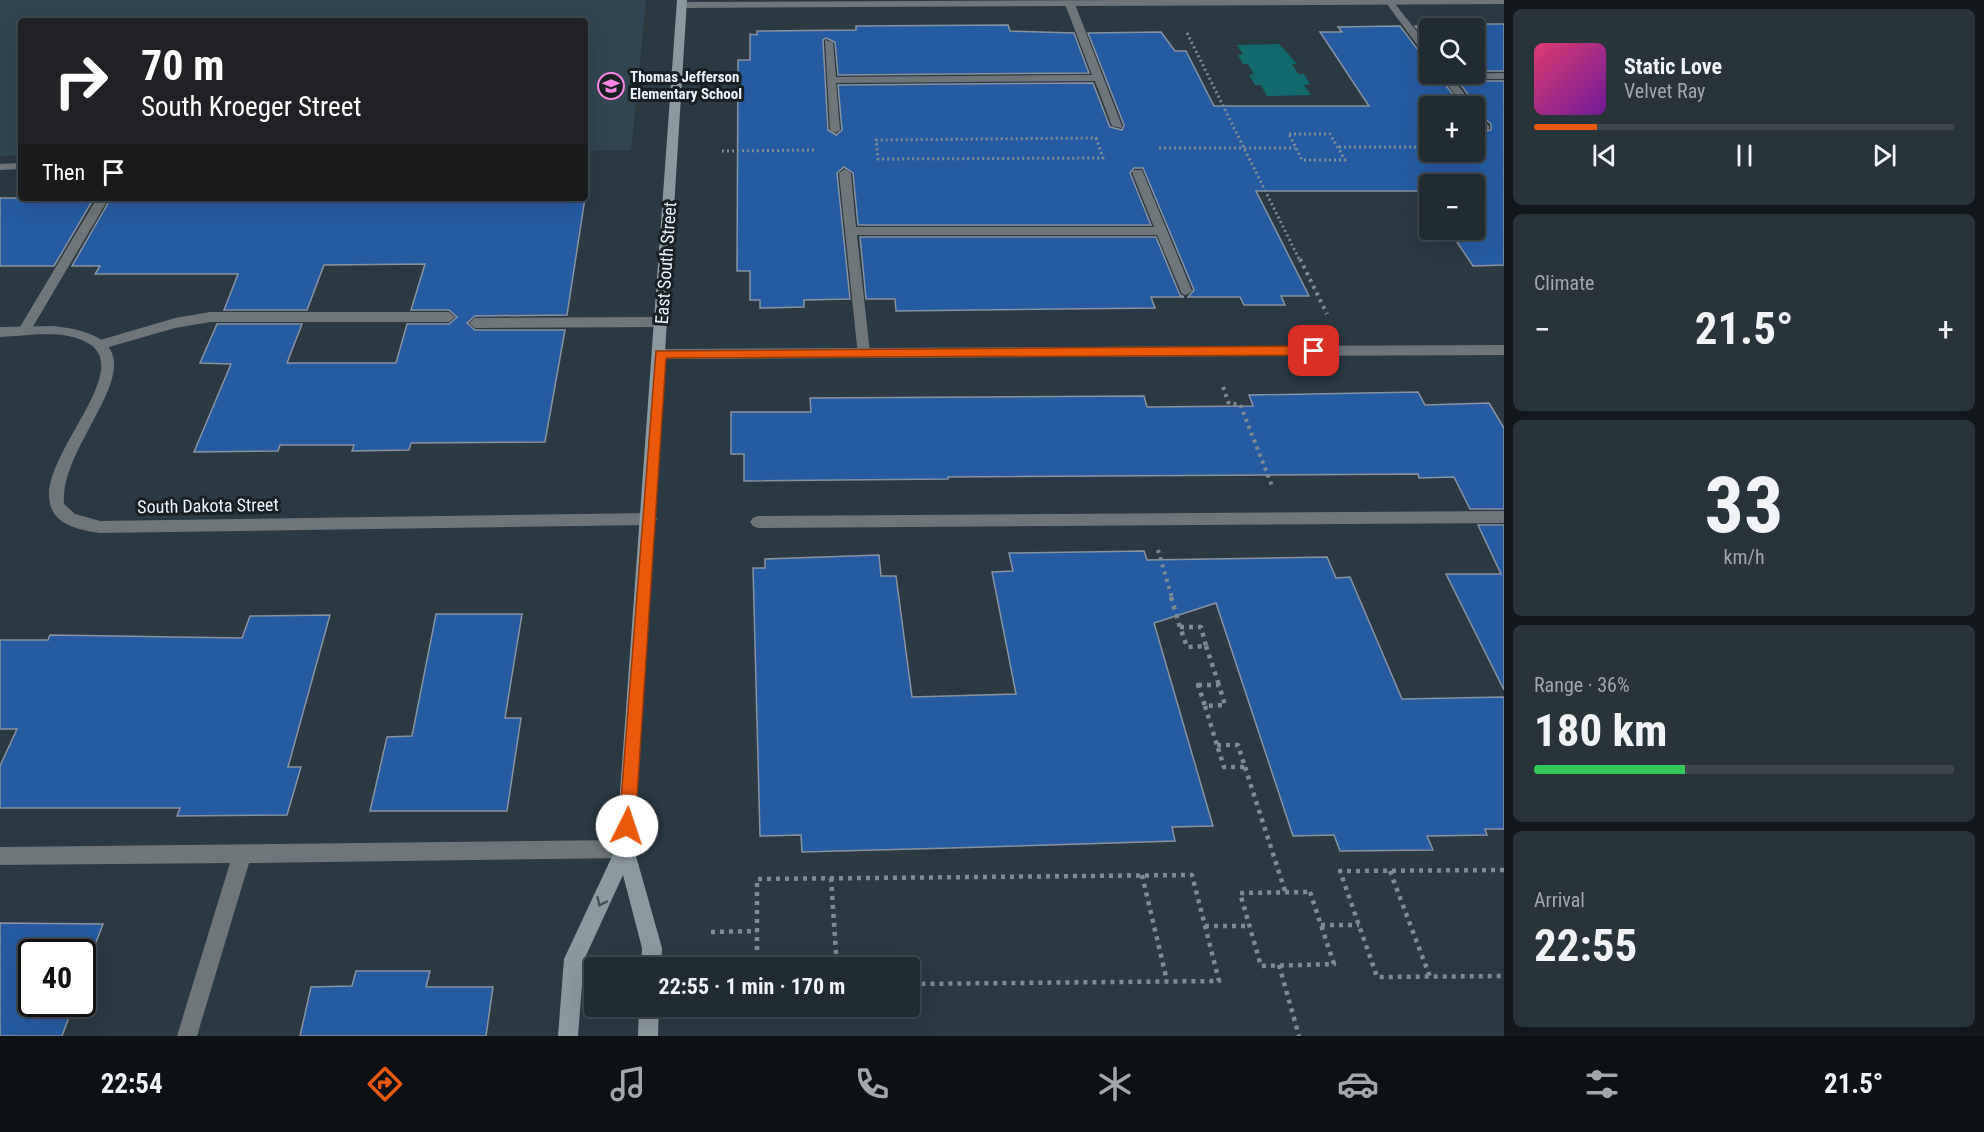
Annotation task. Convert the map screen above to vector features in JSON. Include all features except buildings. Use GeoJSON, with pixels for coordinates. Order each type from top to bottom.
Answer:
{"type":"FeatureCollection","features":[{"type":"Feature","properties":{"kind":"street"},"geometry":{"type":"LineString","coordinates":[[1388,1],[1419,41]]}},
{"type":"Feature","properties":{"kind":"street"},"geometry":{"type":"LineString","coordinates":[[682,3],[1070,4],[1504,1]]}},
{"type":"Feature","properties":{"kind":"street","name":"East South Street"},"geometry":{"type":"LineString","coordinates":[[652,957],[652,948],[626,849],[682,3]]}},
{"type":"Feature","properties":{"kind":"street"},"geometry":{"type":"LineString","coordinates":[[1070,4],[1117,126]]}},
{"type":"Feature","properties":{"kind":"street"},"geometry":{"type":"LineString","coordinates":[[828,42],[835,130]]}},
{"type":"Feature","properties":{"kind":"street"},"geometry":{"type":"LineString","coordinates":[[1485,75],[1504,75]]}},
{"type":"Feature","properties":{"kind":"street"},"geometry":{"type":"LineString","coordinates":[[831,80],[1098,78]]}},
{"type":"Feature","properties":{"kind":"street"},"geometry":{"type":"LineString","coordinates":[[1451,84],[1461,96]]}},
{"type":"Feature","properties":{"kind":"street"},"geometry":{"type":"LineString","coordinates":[[0,167],[18,166]]}},
{"type":"Feature","properties":{"kind":"street"},"geometry":{"type":"LineString","coordinates":[[1138,172],[1186,291]]}},
{"type":"Feature","properties":{"kind":"street"},"geometry":{"type":"LineString","coordinates":[[845,173],[863,353]]}},
{"type":"Feature","properties":{"kind":"street"},"geometry":{"type":"LineString","coordinates":[[23,332],[101,201]]}},
{"type":"Feature","properties":{"kind":"street"},"geometry":{"type":"LineString","coordinates":[[850,231],[1161,231]]}},
{"type":"Feature","properties":{"kind":"street"},"geometry":{"type":"LineString","coordinates":[[0,332],[79,333],[102,344],[175,323],[210,318],[449,317]]}},
{"type":"Feature","properties":{"kind":"street"},"geometry":{"type":"LineString","coordinates":[[475,323],[661,322]]}},
{"type":"Feature","properties":{"kind":"street","name":"South Dakota Street"},"geometry":{"type":"LineString","coordinates":[[102,344],[109,355],[111,365],[108,377],[59,476],[55,494],[57,506],[73,521],[100,527],[649,519]]}},
{"type":"Feature","properties":{"kind":"street"},"geometry":{"type":"LineString","coordinates":[[660,354],[1504,350]]}},
{"type":"Feature","properties":{"kind":"street"},"geometry":{"type":"LineString","coordinates":[[758,522],[1504,517]]}},
{"type":"Feature","properties":{"kind":"street"},"geometry":{"type":"LineString","coordinates":[[0,856],[626,849]]}},
{"type":"Feature","properties":{"kind":"street","name":"East South Street"},"geometry":{"type":"LineString","coordinates":[[568,1036],[574,959],[626,849]]}},
{"type":"Feature","properties":{"kind":"street"},"geometry":{"type":"LineString","coordinates":[[187,1036],[242,854]]}},
{"type":"Feature","properties":{"kind":"street"},"geometry":{"type":"LineString","coordinates":[[648,1036],[649,1017]]}},
{"type":"Feature","properties":{"kind":"path"},"geometry":{"type":"LineString","coordinates":[[1187,32],[1327,314]]}},
{"type":"Feature","properties":{"kind":"path"},"geometry":{"type":"LineString","coordinates":[[1288,134],[1330,134],[1345,160],[1302,160],[1295,147],[1288,134]]}},
{"type":"Feature","properties":{"kind":"path"},"geometry":{"type":"LineString","coordinates":[[1096,138],[1103,158],[878,159],[877,150],[876,140],[1096,138]]}},
{"type":"Feature","properties":{"kind":"path"},"geometry":{"type":"LineString","coordinates":[[1157,148],[1295,147]]}},
{"type":"Feature","properties":{"kind":"path"},"geometry":{"type":"LineString","coordinates":[[1338,147],[1419,147]]}},
{"type":"Feature","properties":{"kind":"path"},"geometry":{"type":"LineString","coordinates":[[722,151],[817,150]]}},
{"type":"Feature","properties":{"kind":"path"},"geometry":{"type":"LineString","coordinates":[[1223,387],[1229,404],[1240,404],[1284,519]]}},
{"type":"Feature","properties":{"kind":"path"},"geometry":{"type":"LineString","coordinates":[[1149,520],[1187,647],[1206,646]]}},
{"type":"Feature","properties":{"kind":"path"},"geometry":{"type":"LineString","coordinates":[[1180,627],[1201,627],[1225,705],[1204,706]]}},
{"type":"Feature","properties":{"kind":"path"},"geometry":{"type":"LineString","coordinates":[[1219,685],[1198,685],[1224,767],[1245,767]]}},
{"type":"Feature","properties":{"kind":"path"},"geometry":{"type":"LineString","coordinates":[[1216,745],[1238,745],[1285,891]]}},
{"type":"Feature","properties":{"kind":"path"},"geometry":{"type":"LineString","coordinates":[[1504,870],[1340,871],[1377,977],[1504,976]]}},
{"type":"Feature","properties":{"kind":"path"},"geometry":{"type":"LineString","coordinates":[[1390,871],[1430,977]]}},
{"type":"Feature","properties":{"kind":"path"},"geometry":{"type":"LineString","coordinates":[[1142,875],[1167,981]]}},
{"type":"Feature","properties":{"kind":"path"},"geometry":{"type":"LineString","coordinates":[[757,957],[757,879],[1192,875],[1219,981],[920,984]]}},
{"type":"Feature","properties":{"kind":"path"},"geometry":{"type":"LineString","coordinates":[[831,878],[836,957]]}},
{"type":"Feature","properties":{"kind":"path"},"geometry":{"type":"LineString","coordinates":[[1310,892],[1321,925],[1334,964],[1261,966],[1240,893],[1310,892]]}},
{"type":"Feature","properties":{"kind":"path"},"geometry":{"type":"LineString","coordinates":[[1321,925],[1359,925]]}},
{"type":"Feature","properties":{"kind":"path"},"geometry":{"type":"LineString","coordinates":[[1205,926],[1249,926]]}},
{"type":"Feature","properties":{"kind":"path"},"geometry":{"type":"LineString","coordinates":[[711,932],[757,931]]}},
{"type":"Feature","properties":{"kind":"path"},"geometry":{"type":"LineString","coordinates":[[1279,965],[1299,1036]]}},
{"type":"Feature","properties":{"kind":"shaded area","name":"Thomas Jefferson Elementary School"},"geometry":{"type":"Polygon","coordinates":[[[0,0],[646,0],[631,150],[588,151],[588,18],[18,18],[18,155],[0,156],[0,0]]]}},
{"type":"Feature","properties":{"kind":"shaded area"},"geometry":{"type":"Polygon","coordinates":[[[1279,44],[1297,64],[1292,64],[1298,74],[1304,74],[1310,84],[1304,85],[1311,95],[1267,96],[1261,85],[1255,85],[1249,75],[1254,74],[1248,64],[1243,64],[1238,55],[1243,54],[1237,45],[1279,44]]]}},
{"type":"Feature","properties":{"kind":"place","name":"Thomas Jefferson Elementary School"},"geometry":{"type":"Point","coordinates":[611,86]}},
{"type":"Feature","properties":{"kind":"route"},"geometry":{"type":"LineString","coordinates":[[627,826],[660,354],[1314,351]]}}]}
